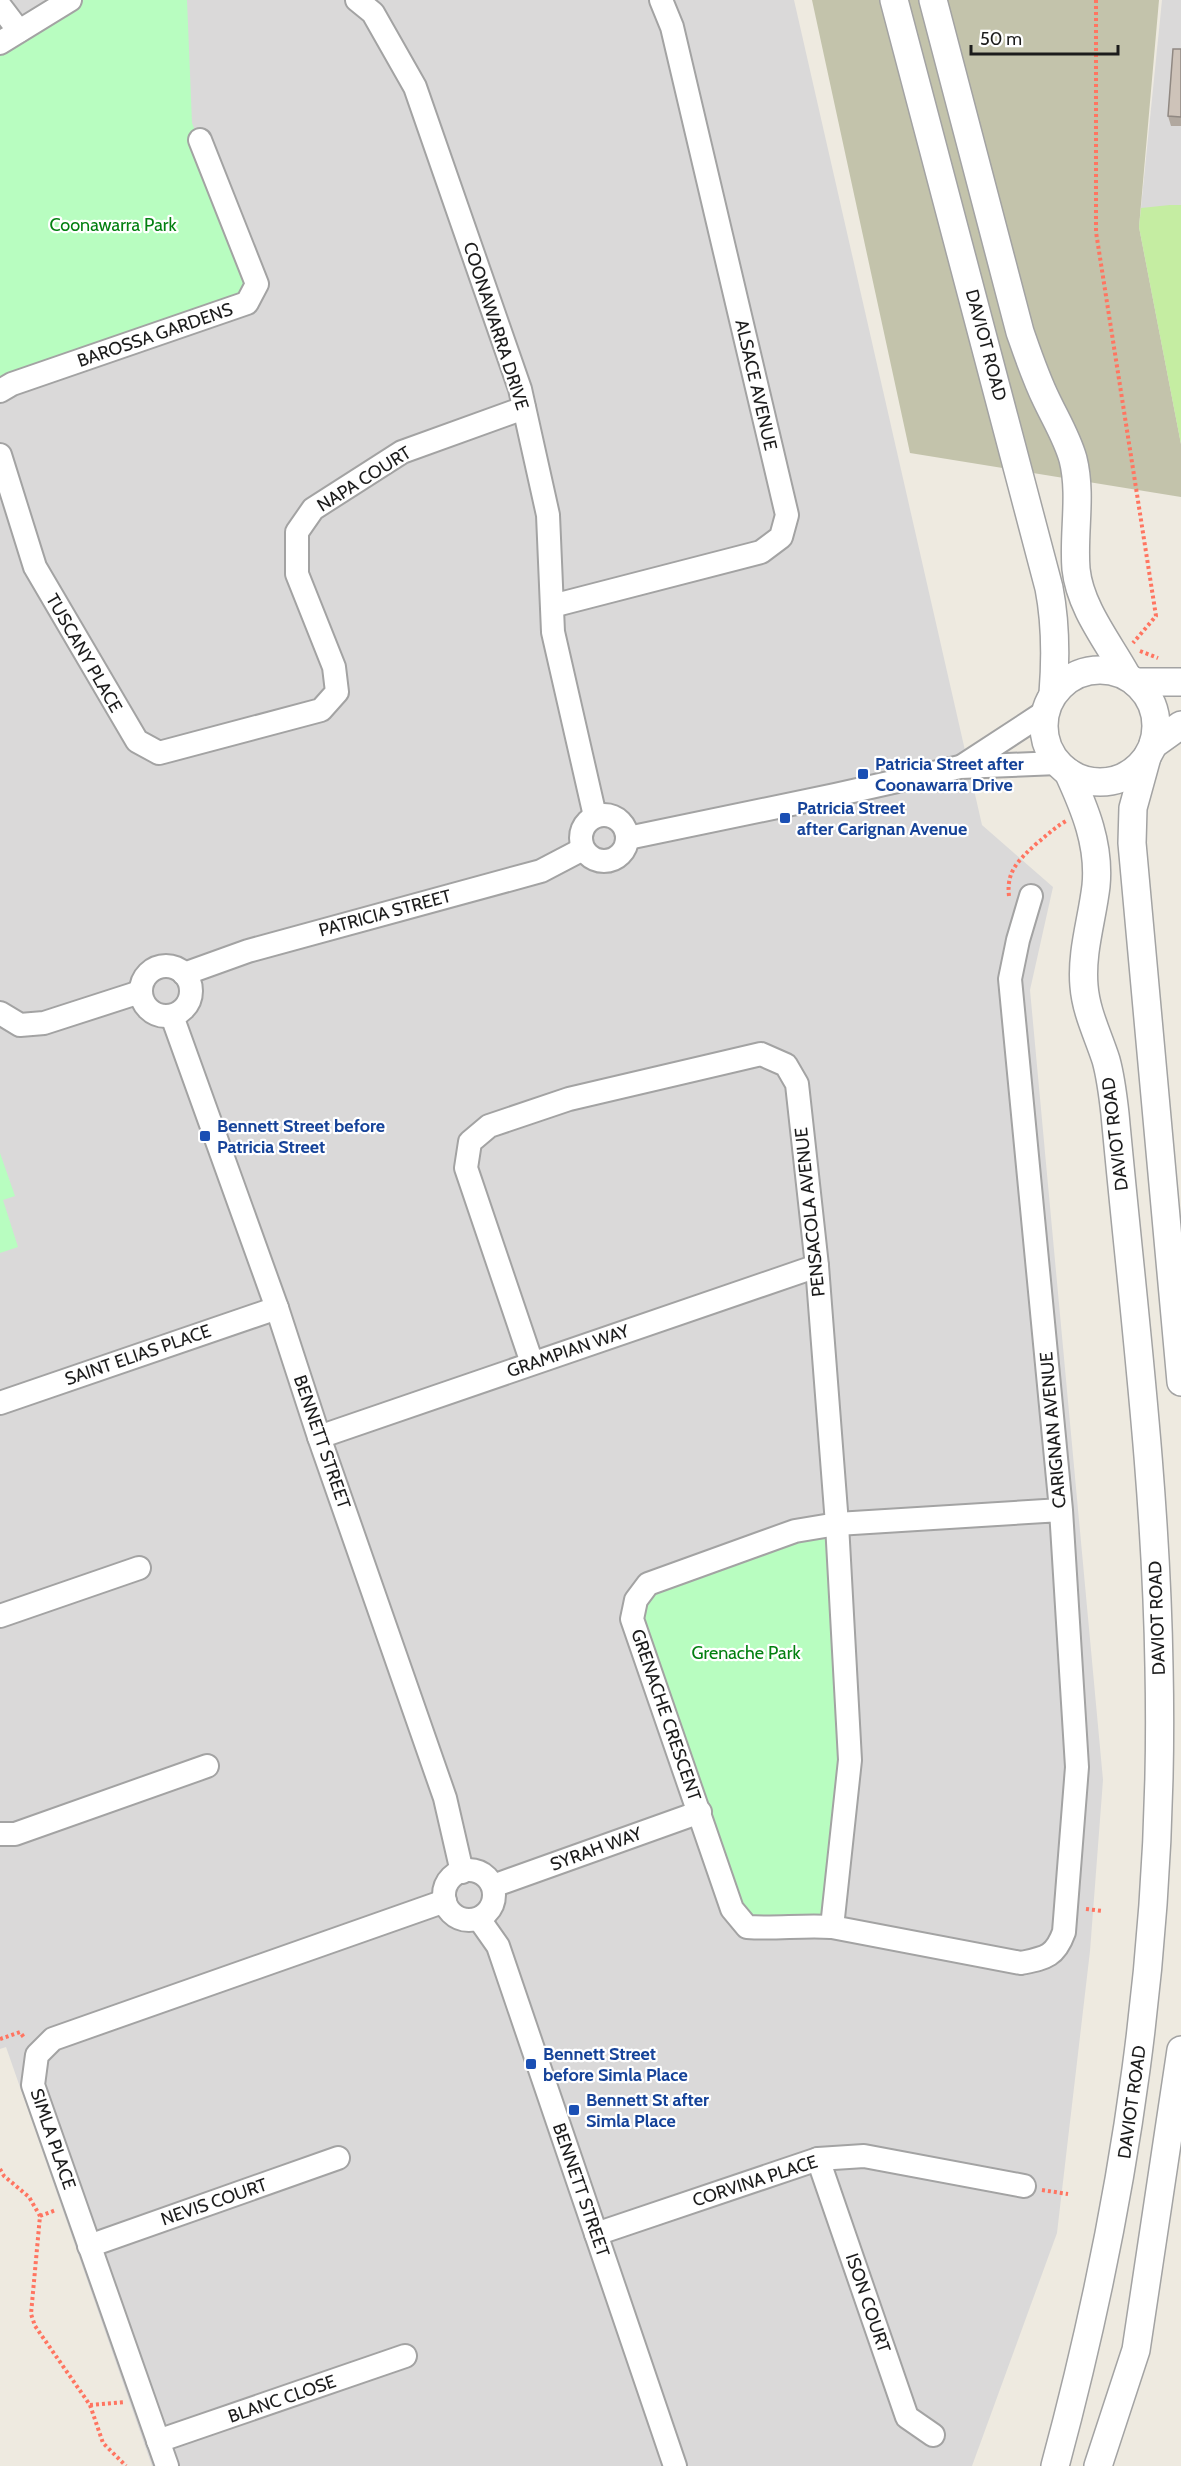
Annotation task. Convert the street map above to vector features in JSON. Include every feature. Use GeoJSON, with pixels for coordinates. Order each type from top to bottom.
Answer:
{"type":"FeatureCollection","features":[{"type":"Feature","properties":{"kind":"street"},"geometry":{"type":"LineString","coordinates":[[0,43],[70,0]]}},
{"type":"Feature","properties":{"kind":"street","name":"COONAWARRA DRIVE"},"geometry":{"type":"LineString","coordinates":[[357,0],[373,13],[415,87],[520,389],[548,515],[553,632],[596,816]]}},
{"type":"Feature","properties":{"kind":"street","name":"ALSACE AVENUE"},"geometry":{"type":"LineString","coordinates":[[552,606],[760,552],[781,537],[787,515],[672,27],[661,0]]}},
{"type":"Feature","properties":{"kind":"street","name":"DAVIOT ROAD"},"geometry":{"type":"LineString","coordinates":[[894,0],[1049,588],[1055,618],[1056,645],[1049,703]]}},
{"type":"Feature","properties":{"kind":"street","name":"DAVIOT ROAD"},"geometry":{"type":"LineString","coordinates":[[933,0],[1020,332],[1073,460],[1076,499],[1076,571],[1088,609],[1131,679]]}},
{"type":"Feature","properties":{"kind":"street"},"geometry":{"type":"LineString","coordinates":[[0,6],[19,32]]}},
{"type":"Feature","properties":{"kind":"street","name":"BAROSSA GARDENS"},"geometry":{"type":"LineString","coordinates":[[0,391],[12,384],[247,303],[257,284],[200,140]]}},
{"type":"Feature","properties":{"kind":"street","name":"NAPA COURT"},"geometry":{"type":"LineString","coordinates":[[244,730],[321,710],[337,692],[334,667],[297,574],[297,532],[313,509],[402,452],[524,408]]}},
{"type":"Feature","properties":{"kind":"street","name":"TUSCANY PLACE"},"geometry":{"type":"LineString","coordinates":[[0,454],[35,567],[137,741],[159,753],[244,730]]}},
{"type":"Feature","properties":{"kind":"street"},"geometry":{"type":"LineString","coordinates":[[960,767],[1049,703],[1074,676],[1087,671],[1107,670],[1131,679],[1181,682]]}},
{"type":"Feature","properties":{"kind":"street"},"geometry":{"type":"LineString","coordinates":[[1131,679],[1149,697],[1156,716],[1155,736],[1133,808],[1132,843],[1181,1382]]}},
{"type":"Feature","properties":{"kind":"street"},"geometry":{"type":"LineString","coordinates":[[1049,703],[1045,739],[1063,768]]}},
{"type":"Feature","properties":{"kind":"street"},"geometry":{"type":"LineString","coordinates":[[627,838],[960,767],[1063,768],[1090,781],[1114,780],[1127,775],[1150,751],[1181,726]]}},
{"type":"Feature","properties":{"kind":"street","name":"DAVIOT ROAD"},"geometry":{"type":"LineString","coordinates":[[1055,2466],[1082,2364],[1104,2266],[1130,2118],[1149,1969],[1160,1759],[1158,1618],[1152,1518],[1115,1114],[1110,1078],[1092,1025],[1084,986],[1085,947],[1096,887],[1095,851],[1086,813],[1063,768]]}},
{"type":"Feature","properties":{"kind":"street"},"geometry":{"type":"LineString","coordinates":[[596,816],[613,816],[626,829],[627,838],[621,854],[605,861],[596,860],[583,849],[581,843],[582,830],[590,819],[596,816]]}},
{"type":"Feature","properties":{"kind":"street","name":"PATRICIA STREET"},"geometry":{"type":"LineString","coordinates":[[184,974],[248,951],[541,871],[583,849]]}},
{"type":"Feature","properties":{"kind":"street","name":"CARIGNAN AVENUE"},"geometry":{"type":"LineString","coordinates":[[1031,896],[1018,940],[1010,979],[1061,1510],[1077,1767],[1064,1932],[1058,1947],[1044,1959]]}},
{"type":"Feature","properties":{"kind":"street"},"geometry":{"type":"LineString","coordinates":[[160,967],[177,969],[184,974],[192,989],[190,998],[180,1013],[163,1017],[147,1008],[140,992],[146,976],[160,967]]}},
{"type":"Feature","properties":{"kind":"street"},"geometry":{"type":"LineString","coordinates":[[1,1016],[20,1025],[44,1023],[140,992]]}},
{"type":"Feature","properties":{"kind":"street","name":"BENNETT STREET"},"geometry":{"type":"LineString","coordinates":[[172,1016],[277,1308],[319,1437],[445,1798],[462,1872]]}},
{"type":"Feature","properties":{"kind":"street","name":"PENSACOLA AVENUE"},"geometry":{"type":"LineString","coordinates":[[532,1363],[466,1168],[470,1142],[489,1125],[569,1099],[761,1054],[786,1065],[797,1083],[817,1266],[837,1524],[850,1760],[832,1927]]}},
{"type":"Feature","properties":{"kind":"street","name":"GRAMPIAN WAY"},"geometry":{"type":"LineString","coordinates":[[319,1437],[817,1266]]}},
{"type":"Feature","properties":{"kind":"street","name":"SAINT ELIAS PLACE"},"geometry":{"type":"LineString","coordinates":[[0,1403],[277,1308]]}},
{"type":"Feature","properties":{"kind":"street","name":"GRENACHE CRESCENT"},"geometry":{"type":"LineString","coordinates":[[1044,1959],[1021,1963],[832,1927],[801,1925],[774,1929],[747,1927],[732,1909],[632,1619],[636,1600],[648,1584],[795,1532],[837,1524],[1061,1510]]}},
{"type":"Feature","properties":{"kind":"street"},"geometry":{"type":"LineString","coordinates":[[0,1616],[139,1568]]}},
{"type":"Feature","properties":{"kind":"street"},"geometry":{"type":"LineString","coordinates":[[0,1834],[15,1834],[207,1766]]}},
{"type":"Feature","properties":{"kind":"street","name":"SYRAH WAY"},"geometry":{"type":"LineString","coordinates":[[493,1886],[700,1812]]}},
{"type":"Feature","properties":{"kind":"street"},"geometry":{"type":"LineString","coordinates":[[462,1872],[480,1873],[488,1878],[493,1886],[495,1895],[493,1905],[479,1919],[462,1919],[454,1915],[445,1900],[448,1883],[462,1872]]}},
{"type":"Feature","properties":{"kind":"street","name":"SIMLA PLACE"},"geometry":{"type":"LineString","coordinates":[[167,2466],[33,2085],[37,2055],[53,2039],[445,1900]]}},
{"type":"Feature","properties":{"kind":"street","name":"BENNETT STREET"},"geometry":{"type":"LineString","coordinates":[[479,1919],[498,1946],[675,2466]]}},
{"type":"Feature","properties":{"kind":"street"},"geometry":{"type":"LineString","coordinates":[[1098,2466],[1136,2350],[1181,2050]]}},
{"type":"Feature","properties":{"kind":"street","name":"CORVINA PLACE"},"geometry":{"type":"LineString","coordinates":[[596,2234],[818,2159],[864,2156],[1024,2186]]}},
{"type":"Feature","properties":{"kind":"street","name":"NEVIS COURT"},"geometry":{"type":"LineString","coordinates":[[89,2246],[339,2158]]}},
{"type":"Feature","properties":{"kind":"street","name":"ISON COURT"},"geometry":{"type":"LineString","coordinates":[[818,2159],[907,2417],[933,2435]]}},
{"type":"Feature","properties":{"kind":"street","name":"BLANC CLOSE"},"geometry":{"type":"LineString","coordinates":[[158,2441],[405,2356]]}},
{"type":"Feature","properties":{"kind":"path"},"geometry":{"type":"LineString","coordinates":[[1096,0],[1096,232],[1156,616],[1132,644]]}},
{"type":"Feature","properties":{"kind":"path"},"geometry":{"type":"LineString","coordinates":[[1126,634],[1132,644],[1142,653],[1166,660]]}},
{"type":"Feature","properties":{"kind":"path"},"geometry":{"type":"LineString","coordinates":[[0,2169],[3,2176],[29,2198],[40,2216],[31,2314],[35,2326],[90,2405],[103,2443],[126,2466]]}},
{"type":"Feature","properties":{"kind":"path"},"geometry":{"type":"LineString","coordinates":[[90,2405],[127,2402],[142,2397]]}},
{"type":"Feature","properties":{"kind":"shaded area"},"geometry":{"type":"Polygon","coordinates":[[[0,0],[794,0],[982,825],[1053,887],[1030,990],[1103,1780],[1090,1951],[1057,2233],[972,2466],[152,2466],[6,2047],[0,2049],[0,0]]]}},
{"type":"Feature","properties":{"kind":"shaded area"},"geometry":{"type":"Polygon","coordinates":[[[812,0],[1159,0],[1139,227],[1181,444],[1181,497],[910,453],[812,0]]]}},
{"type":"Feature","properties":{"kind":"shaded area"},"geometry":{"type":"Polygon","coordinates":[[[1162,0],[1181,0],[1181,444],[1139,227],[1162,0]]]}},
{"type":"Feature","properties":{"kind":"green space","name":"Coonawarra Park"},"geometry":{"type":"Polygon","coordinates":[[[70,0],[187,0],[192,123],[257,284],[242,302],[0,391],[0,43],[70,0]]]}},
{"type":"Feature","properties":{"kind":"green space"},"geometry":{"type":"Polygon","coordinates":[[[1181,205],[1181,444],[1139,227],[1141,208],[1181,205]]]}},
{"type":"Feature","properties":{"kind":"green space"},"geometry":{"type":"Polygon","coordinates":[[[0,1153],[15,1196],[3,1200],[18,1247],[0,1253],[0,1153]]]}},
{"type":"Feature","properties":{"kind":"green space","name":"Grenache Park"},"geometry":{"type":"Polygon","coordinates":[[[837,1524],[850,1760],[832,1927],[747,1927],[636,1600],[837,1524]]]}},
{"type":"Feature","properties":{"kind":"building"},"geometry":{"type":"Polygon","coordinates":[[[1173,49],[1181,49],[1181,117],[1168,116],[1173,49]]]}},
{"type":"Feature","properties":{"kind":"place","name":"Patricia Street after Coonawarra Drive"},"geometry":{"type":"Point","coordinates":[863,774]}},
{"type":"Feature","properties":{"kind":"place","name":"Patricia Street after Carignan Avenue"},"geometry":{"type":"Point","coordinates":[785,818]}},
{"type":"Feature","properties":{"kind":"place","name":"Bennett Street before Patricia Street"},"geometry":{"type":"Point","coordinates":[205,1136]}},
{"type":"Feature","properties":{"kind":"place","name":"Bennett Street before Simla Place"},"geometry":{"type":"Point","coordinates":[531,2064]}},
{"type":"Feature","properties":{"kind":"place","name":"Bennett St after Simla Place"},"geometry":{"type":"Point","coordinates":[574,2110]}}]}
